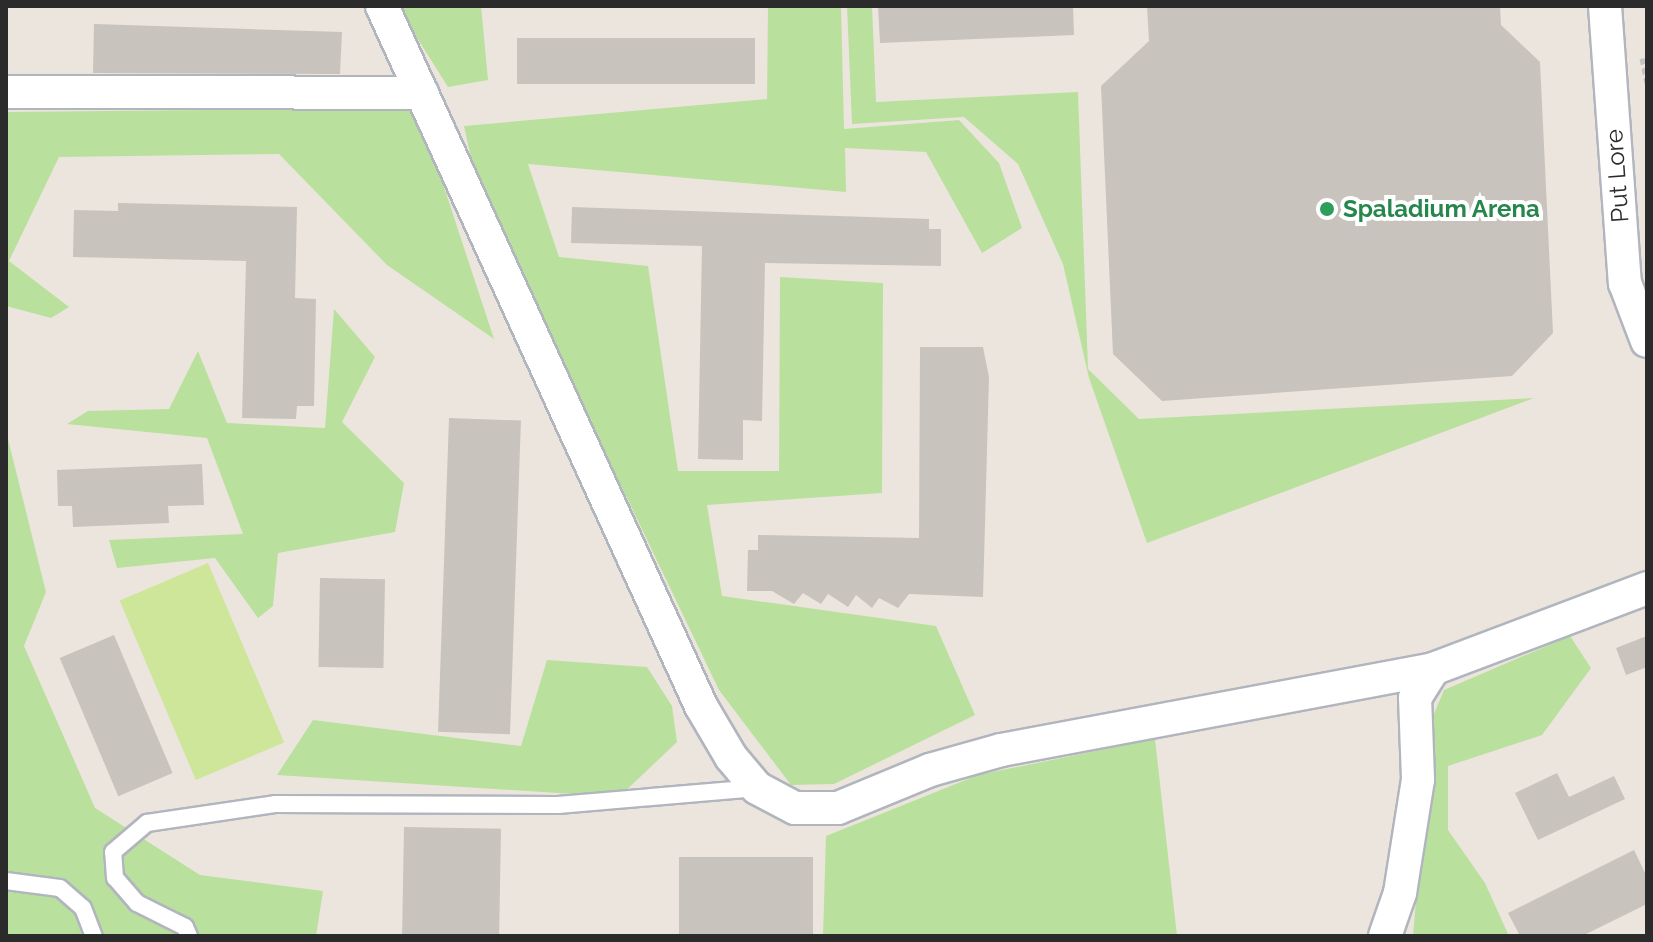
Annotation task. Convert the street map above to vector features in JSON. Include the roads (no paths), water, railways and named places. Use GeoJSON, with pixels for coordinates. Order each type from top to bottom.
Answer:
{"type":"FeatureCollection","features":[{"type":"Feature","properties":{"kind":"street"},"geometry":{"type":"LineString","coordinates":[[382,6],[701,706],[731,757],[757,788],[795,808],[838,808],[930,770],[1001,750],[1433,669],[1647,588]]}},
{"type":"Feature","properties":{"kind":"street","name":"Put Lore"},"geometry":{"type":"LineString","coordinates":[[1605,6],[1625,283],[1647,341]]}},
{"type":"Feature","properties":{"kind":"street"},"geometry":{"type":"LineString","coordinates":[[6,92],[422,93]]}},
{"type":"Feature","properties":{"kind":"street"},"geometry":{"type":"LineString","coordinates":[[1385,936],[1400,893],[1418,779],[1415,698],[1433,669]]}},
{"type":"Feature","properties":{"kind":"lane"},"geometry":{"type":"LineString","coordinates":[[189,936],[185,927],[137,903],[115,878],[113,852],[147,823],[275,804],[558,805],[757,788]]}},
{"type":"Feature","properties":{"kind":"lane"},"geometry":{"type":"LineString","coordinates":[[6,881],[60,888],[83,908],[94,936]]}},
{"type":"Feature","properties":{"kind":"place","name":"Spaladium Arena"},"geometry":{"type":"Point","coordinates":[1327,209]}}]}
